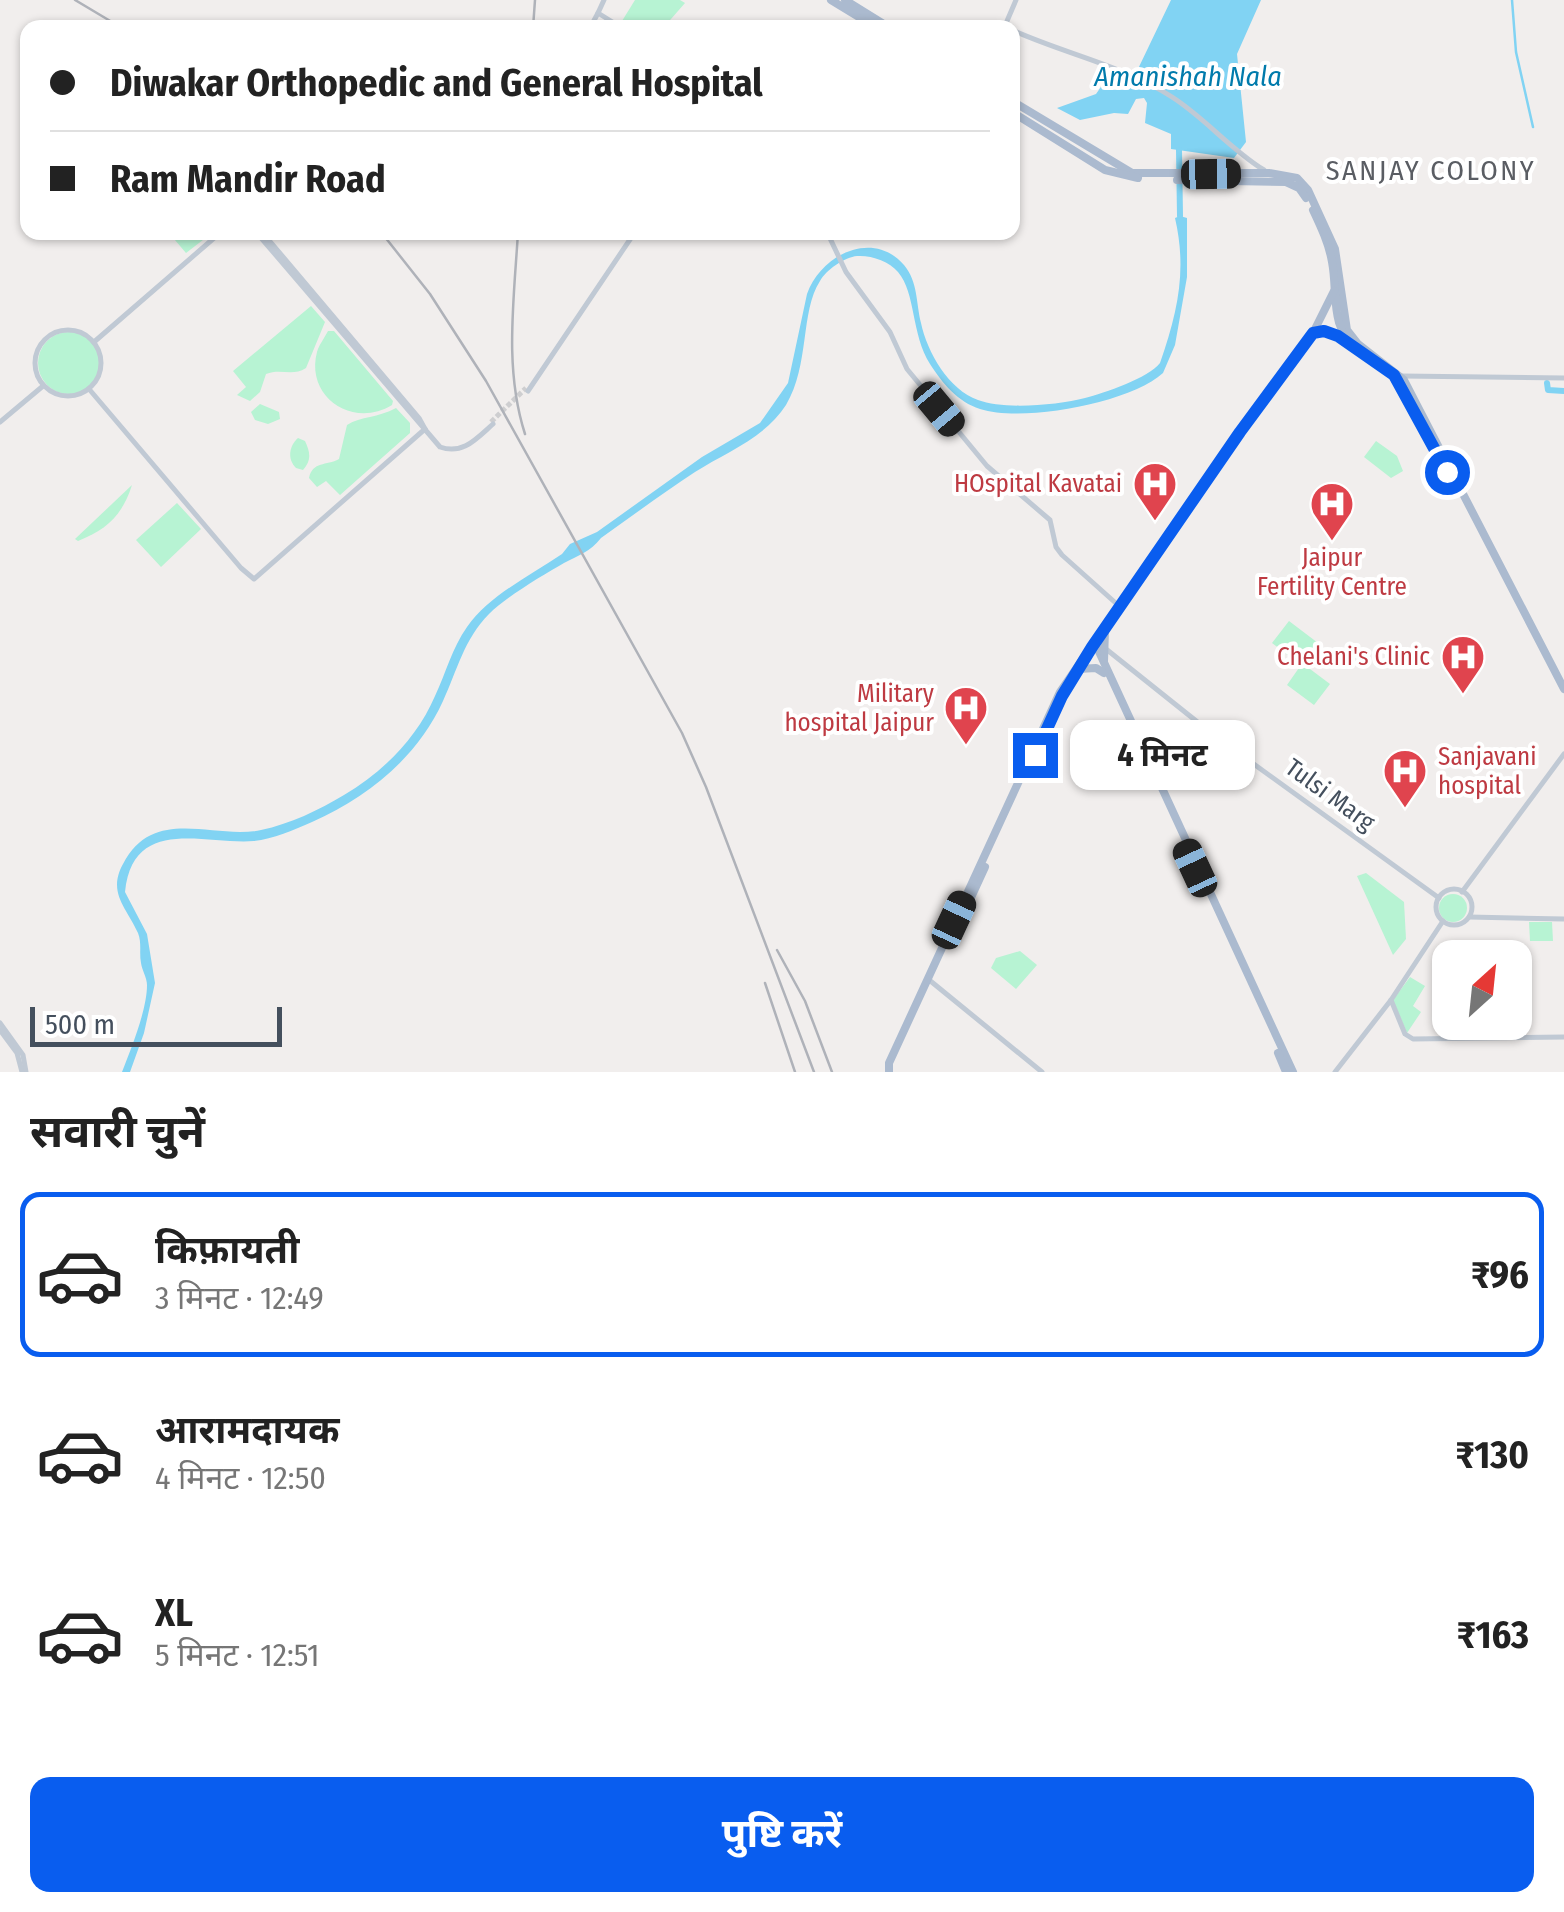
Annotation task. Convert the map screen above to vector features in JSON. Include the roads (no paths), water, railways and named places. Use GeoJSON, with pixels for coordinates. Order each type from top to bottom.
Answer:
{"type":"FeatureCollection","features":[{"type":"Feature","properties":{"kind":"main road"},"geometry":{"type":"LineString","coordinates":[[831,0],[864,20]]}},
{"type":"Feature","properties":{"kind":"main road"},"geometry":{"type":"LineString","coordinates":[[845,0],[877,20]]}},
{"type":"Feature","properties":{"kind":"main road"},"geometry":{"type":"LineString","coordinates":[[856,0],[887,20]]}},
{"type":"Feature","properties":{"kind":"main road"},"geometry":{"type":"LineString","coordinates":[[1020,110],[1132,172]]}},
{"type":"Feature","properties":{"kind":"main road"},"geometry":{"type":"LineString","coordinates":[[1020,111],[1121,170],[1172,177]]}},
{"type":"Feature","properties":{"kind":"main road"},"geometry":{"type":"LineString","coordinates":[[1020,112],[1105,170],[1125,177],[1276,181],[1299,188],[1328,245],[1344,336],[1351,345]]}},
{"type":"Feature","properties":{"kind":"main road"},"geometry":{"type":"LineString","coordinates":[[1192,178],[1269,173],[1297,178],[1308,190],[1326,223],[1340,269],[1340,316],[1354,340],[1397,375],[1564,688]]}},
{"type":"Feature","properties":{"kind":"main road"},"geometry":{"type":"LineString","coordinates":[[890,1072],[889,1063],[1060,692],[1314,332],[1334,291]]}},
{"type":"Feature","properties":{"kind":"main road"},"geometry":{"type":"LineString","coordinates":[[1320,320],[1340,316]]}},
{"type":"Feature","properties":{"kind":"main road"},"geometry":{"type":"LineString","coordinates":[[1314,332],[1340,316]]}},
{"type":"Feature","properties":{"kind":"main road"},"geometry":{"type":"LineString","coordinates":[[1314,332],[1329,332],[1397,375],[1564,698]]}},
{"type":"Feature","properties":{"kind":"main road"},"geometry":{"type":"LineString","coordinates":[[1104,661],[1106,628]]}},
{"type":"Feature","properties":{"kind":"main road"},"geometry":{"type":"LineString","coordinates":[[1094,645],[1290,1072]]}},
{"type":"Feature","properties":{"kind":"main road"},"geometry":{"type":"LineString","coordinates":[[1094,645],[1188,847]]}},
{"type":"Feature","properties":{"kind":"main road"},"geometry":{"type":"LineString","coordinates":[[1078,669],[1096,668],[1104,672]]}},
{"type":"Feature","properties":{"kind":"street"},"geometry":{"type":"LineString","coordinates":[[594,20],[604,0]]}},
{"type":"Feature","properties":{"kind":"street"},"geometry":{"type":"LineString","coordinates":[[598,13],[609,20]]}},
{"type":"Feature","properties":{"kind":"street"},"geometry":{"type":"LineString","coordinates":[[1020,33],[1074,55],[1111,64],[1172,97],[1247,160],[1269,173]]}},
{"type":"Feature","properties":{"kind":"street"},"geometry":{"type":"LineString","coordinates":[[94,342],[211,240]]}},
{"type":"Feature","properties":{"kind":"street"},"geometry":{"type":"LineString","coordinates":[[266,240],[440,447],[469,442],[492,423]]}},
{"type":"Feature","properties":{"kind":"street"},"geometry":{"type":"LineString","coordinates":[[528,390],[631,240]]}},
{"type":"Feature","properties":{"kind":"street"},"geometry":{"type":"LineString","coordinates":[[830,240],[858,290],[890,332],[907,369],[987,466],[1050,520],[1056,547],[1062,554],[1120,607]]}},
{"type":"Feature","properties":{"kind":"street"},"geometry":{"type":"LineString","coordinates":[[65,330],[86,335],[94,342],[101,361],[100,372],[89,388],[66,396],[43,386],[34,367],[45,338],[65,330]]}},
{"type":"Feature","properties":{"kind":"street"},"geometry":{"type":"LineString","coordinates":[[1397,375],[1564,378]]}},
{"type":"Feature","properties":{"kind":"street"},"geometry":{"type":"LineString","coordinates":[[0,422],[43,386]]}},
{"type":"Feature","properties":{"kind":"street"},"geometry":{"type":"LineString","coordinates":[[89,388],[254,579],[425,429]]}},
{"type":"Feature","properties":{"kind":"street","name":"Tulsi Marg"},"geometry":{"type":"LineString","coordinates":[[1106,649],[1215,736],[1438,898]]}},
{"type":"Feature","properties":{"kind":"street"},"geometry":{"type":"LineString","coordinates":[[1462,892],[1564,754]]}},
{"type":"Feature","properties":{"kind":"street"},"geometry":{"type":"LineString","coordinates":[[1462,892],[1447,891],[1438,898],[1436,911],[1443,921],[1456,925],[1469,916],[1564,919]]}},
{"type":"Feature","properties":{"kind":"street"},"geometry":{"type":"LineString","coordinates":[[1462,892],[1472,906],[1469,916]]}},
{"type":"Feature","properties":{"kind":"street"},"geometry":{"type":"LineString","coordinates":[[1336,1072],[1391,1000],[1443,921]]}},
{"type":"Feature","properties":{"kind":"street"},"geometry":{"type":"LineString","coordinates":[[930,981],[1042,1072]]}},
{"type":"Feature","properties":{"kind":"street"},"geometry":{"type":"LineString","coordinates":[[1391,1000],[1404,1034],[1413,1039],[1564,1037]]}},
{"type":"Feature","properties":{"kind":"street"},"geometry":{"type":"LineString","coordinates":[[0,1027],[23,1055],[24,1072]]}},
{"type":"Feature","properties":{"kind":"water","name":"Amanishah Nala"},"geometry":{"type":"Polygon","coordinates":[[[1171,0],[1261,0],[1237,54],[1246,142],[1234,158],[1171,149],[1171,134],[1145,123],[1144,98],[1136,99],[1128,114],[1080,120],[1057,108],[1096,94],[1105,81],[1117,75],[1137,71],[1171,0]]]}},
{"type":"Feature","properties":{"kind":"water"},"geometry":{"type":"Polygon","coordinates":[[[1175,218],[1187,218],[1187,277],[1175,345],[1163,373],[1127,393],[1048,412],[999,413],[965,402],[945,385],[930,364],[908,291],[894,268],[857,256],[831,269],[814,294],[799,373],[777,417],[588,550],[525,587],[489,614],[467,645],[432,722],[389,774],[333,812],[276,836],[254,841],[174,839],[156,843],[142,852],[131,868],[125,892],[147,934],[155,983],[130,1072],[122,1072],[141,1017],[147,985],[139,937],[120,900],[117,884],[123,864],[136,846],[151,835],[168,830],[243,832],[272,827],[325,806],[372,776],[419,726],[462,635],[487,605],[562,554],[570,544],[597,532],[702,457],[760,423],[788,383],[807,294],[823,268],[835,258],[848,251],[877,249],[904,265],[914,285],[924,334],[934,357],[949,379],[967,395],[1002,405],[1061,403],[1126,384],[1160,363],[1179,291],[1175,218]]]}},
{"type":"Feature","properties":{"kind":"waterway"},"geometry":{"type":"LineString","coordinates":[[1512,0],[1516,52],[1533,127]]}},
{"type":"Feature","properties":{"kind":"waterway"},"geometry":{"type":"LineString","coordinates":[[1179,150],[1180,216]]}},
{"type":"Feature","properties":{"kind":"waterway"},"geometry":{"type":"LineString","coordinates":[[1547,383],[1548,390],[1564,391]]}},
{"type":"Feature","properties":{"kind":"tunnel"},"geometry":{"type":"LineString","coordinates":[[491,422],[526,388]]}},
{"type":"Feature","properties":{"kind":"railway"},"geometry":{"type":"LineString","coordinates":[[75,0],[109,20]]}},
{"type":"Feature","properties":{"kind":"railway"},"geometry":{"type":"LineString","coordinates":[[534,20],[535,0]]}},
{"type":"Feature","properties":{"kind":"railway"},"geometry":{"type":"LineString","coordinates":[[387,240],[430,294],[486,381],[682,733],[814,1072]]}},
{"type":"Feature","properties":{"kind":"railway"},"geometry":{"type":"LineString","coordinates":[[517,240],[514,385],[525,434]]}},
{"type":"Feature","properties":{"kind":"railway"},"geometry":{"type":"LineString","coordinates":[[777,950],[805,1001],[832,1072]]}},
{"type":"Feature","properties":{"kind":"railway"},"geometry":{"type":"LineString","coordinates":[[765,983],[795,1072]]}},
{"type":"Feature","properties":{"kind":"place","name":"HOspital Kavatai"},"geometry":{"type":"Point","coordinates":[1155,522]}},
{"type":"Feature","properties":{"kind":"place","name":"Jaipur Fertility Centre"},"geometry":{"type":"Point","coordinates":[1332,542]}},
{"type":"Feature","properties":{"kind":"place","name":"Chelani's Clinic"},"geometry":{"type":"Point","coordinates":[1463,695]}},
{"type":"Feature","properties":{"kind":"place","name":"Military hospital Jaipur"},"geometry":{"type":"Point","coordinates":[966,746]}},
{"type":"Feature","properties":{"kind":"place","name":"Sanjavani hospital"},"geometry":{"type":"Point","coordinates":[1405,809]}},
{"type":"Feature","properties":{"kind":"district","name":"SANJAY COLONY"},"geometry":{"type":"Point","coordinates":[1431,170]}}]}
